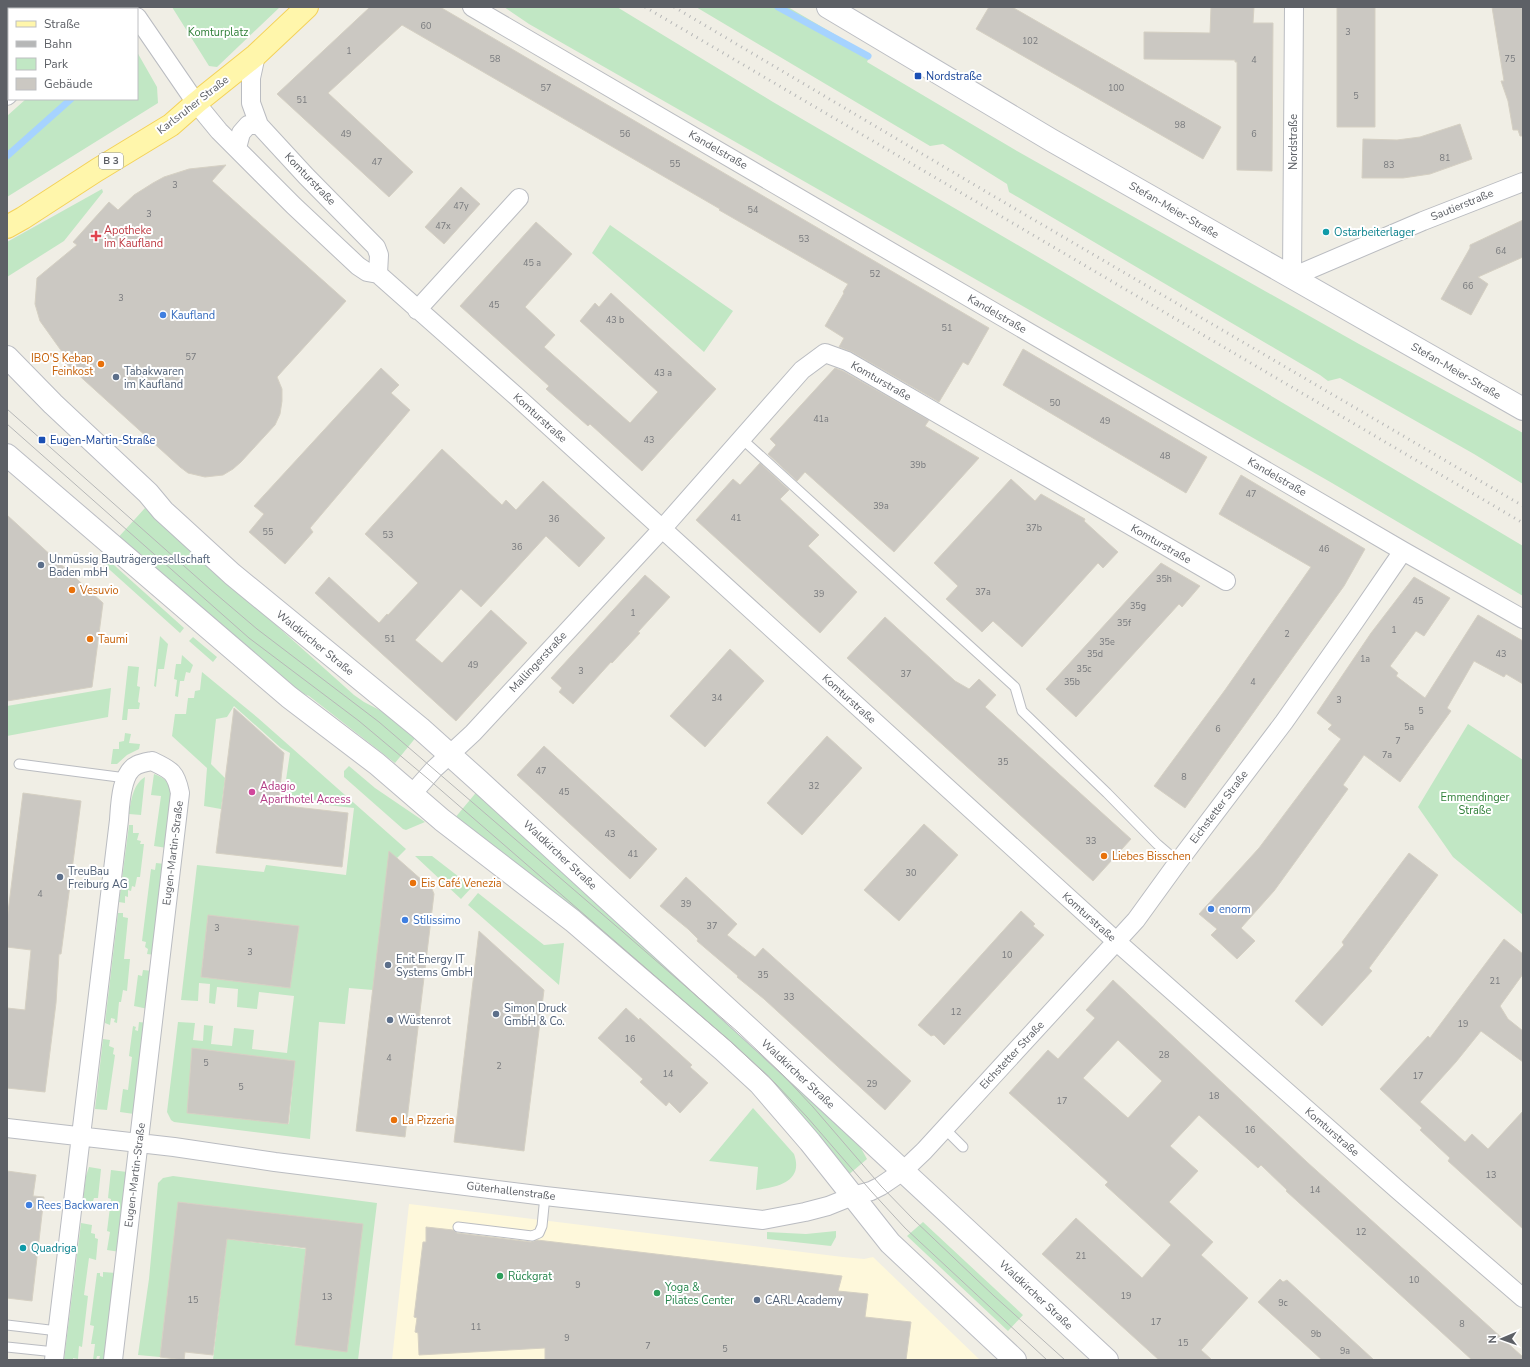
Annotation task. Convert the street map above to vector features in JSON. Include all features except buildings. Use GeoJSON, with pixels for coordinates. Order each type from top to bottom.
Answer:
{"type":"FeatureCollection","features":[{"type":"Feature","properties":{"kind":"main road","name":"Karlsruher Straße"},"geometry":{"type":"LineString","coordinates":[[7,226],[23,218],[97,170],[171,125],[196,102],[256,56],[307,7]]}},
{"type":"Feature","properties":{"kind":"main road","name":"Stefan-Meier-Straße"},"geometry":{"type":"LineString","coordinates":[[828,7],[1051,140],[1523,409]]}},
{"type":"Feature","properties":{"kind":"main road","name":"Waldkircher Straße"},"geometry":{"type":"LineString","coordinates":[[7,357],[53,404],[148,494],[163,511],[232,574],[269,606],[420,728],[449,754],[1107,1360]]}},
{"type":"Feature","properties":{"kind":"main road"},"geometry":{"type":"LineString","coordinates":[[7,455],[283,692],[377,764],[442,820],[573,921],[723,1050],[760,1084],[810,1142],[890,1243],[1015,1360]]}},
{"type":"Feature","properties":{"kind":"street","name":"Kandelstraße"},"geometry":{"type":"LineString","coordinates":[[472,7],[1403,551],[1523,619]]}},
{"type":"Feature","properties":{"kind":"street","name":"Nordstraße"},"geometry":{"type":"LineString","coordinates":[[1292,277],[1294,7]]}},
{"type":"Feature","properties":{"kind":"street"},"geometry":{"type":"LineString","coordinates":[[138,18],[196,102]]}},
{"type":"Feature","properties":{"kind":"street","name":"Komturstraße"},"geometry":{"type":"LineString","coordinates":[[256,56],[251,78],[251,103],[259,125],[306,176],[376,247],[379,255],[378,274]]}},
{"type":"Feature","properties":{"kind":"street","name":"Komturstraße"},"geometry":{"type":"LineString","coordinates":[[196,102],[218,131],[237,148],[278,191],[358,266],[367,272],[378,274],[516,396],[1117,942],[1386,1180],[1523,1298]]}},
{"type":"Feature","properties":{"kind":"street"},"geometry":{"type":"LineString","coordinates":[[237,148],[241,133],[248,126],[259,125]]}},
{"type":"Feature","properties":{"kind":"street","name":"Sautierstraße"},"geometry":{"type":"LineString","coordinates":[[1292,277],[1417,224],[1523,182]]}},
{"type":"Feature","properties":{"kind":"street"},"geometry":{"type":"LineString","coordinates":[[417,310],[518,198]]}},
{"type":"Feature","properties":{"kind":"street","name":"Komturstraße"},"geometry":{"type":"LineString","coordinates":[[662,529],[802,370],[825,354],[847,361],[1226,581]]}},
{"type":"Feature","properties":{"kind":"street","name":"Mallingerstraße"},"geometry":{"type":"LineString","coordinates":[[412,794],[434,769],[472,733],[662,529]]}},
{"type":"Feature","properties":{"kind":"street","name":"Eichstetter Straße"},"geometry":{"type":"LineString","coordinates":[[903,1171],[1136,920],[1284,722],[1403,551]]}},
{"type":"Feature","properties":{"kind":"street","name":"Eugen-Martin-Straße"},"geometry":{"type":"LineString","coordinates":[[54,1356],[121,793],[126,778],[136,765],[152,761],[169,769],[178,780],[180,793],[113,1360]]}},
{"type":"Feature","properties":{"kind":"street","name":"Güterhallenstraße"},"geometry":{"type":"LineString","coordinates":[[7,1128],[139,1143],[275,1162],[545,1196],[763,1220],[828,1206],[881,1186],[903,1171]]}},
{"type":"Feature","properties":{"kind":"lane"},"geometry":{"type":"LineString","coordinates":[[742,439],[1014,687],[1022,711],[1107,793],[1157,844],[1178,862]]}},
{"type":"Feature","properties":{"kind":"lane"},"geometry":{"type":"LineString","coordinates":[[19,764],[126,778]]}},
{"type":"Feature","properties":{"kind":"lane"},"geometry":{"type":"LineString","coordinates":[[944,1128],[964,1147]]}},
{"type":"Feature","properties":{"kind":"lane"},"geometry":{"type":"LineString","coordinates":[[458,1227],[532,1236],[539,1233],[542,1226],[545,1196]]}},
{"type":"Feature","properties":{"kind":"lane"},"geometry":{"type":"LineString","coordinates":[[7,1326],[58,1331]]}},
{"type":"Feature","properties":{"kind":"lane"},"geometry":{"type":"LineString","coordinates":[[7,1347],[54,1356]]}},
{"type":"Feature","properties":{"kind":"shaded area"},"geometry":{"type":"Polygon","coordinates":[[[409,1204],[843,1257],[864,1259],[873,1257],[980,1360],[392,1360],[409,1204]]]}},
{"type":"Feature","properties":{"kind":"green space","name":"Komturplatz"},"geometry":{"type":"Polygon","coordinates":[[[172,7],[280,7],[217,67],[209,66],[172,7]]]}},
{"type":"Feature","properties":{"kind":"green space"},"geometry":{"type":"Polygon","coordinates":[[[504,7],[617,7],[773,102],[1045,261],[1523,546],[1523,596],[1332,483],[529,24],[504,7]]]}},
{"type":"Feature","properties":{"kind":"green space"},"geometry":{"type":"Polygon","coordinates":[[[696,7],[788,7],[870,55],[867,62],[1017,151],[1359,344],[1523,433],[1523,484],[1474,454],[1340,378],[1328,381],[1009,192],[1007,184],[943,144],[930,146],[696,7]]]}},
{"type":"Feature","properties":{"kind":"green space"},"geometry":{"type":"Polygon","coordinates":[[[138,54],[157,87],[158,103],[7,197],[7,116],[25,100],[138,100],[138,54]]]}},
{"type":"Feature","properties":{"kind":"green space"},"geometry":{"type":"Polygon","coordinates":[[[102,189],[103,192],[64,241],[7,277],[7,242],[102,189]]]}},
{"type":"Feature","properties":{"kind":"green space"},"geometry":{"type":"Polygon","coordinates":[[[610,225],[733,311],[704,352],[592,253],[610,225]]]}},
{"type":"Feature","properties":{"kind":"green space"},"geometry":{"type":"Polygon","coordinates":[[[145,508],[354,695],[393,717],[417,736],[395,763],[309,696],[287,687],[115,541],[145,508]]]}},
{"type":"Feature","properties":{"kind":"green space"},"geometry":{"type":"Polygon","coordinates":[[[105,557],[184,628],[180,633],[101,562],[105,557]]]}},
{"type":"Feature","properties":{"kind":"green space"},"geometry":{"type":"Polygon","coordinates":[[[160,636],[168,644],[164,669],[158,669],[156,687],[154,686],[160,636]]]}},
{"type":"Feature","properties":{"kind":"green space"},"geometry":{"type":"Polygon","coordinates":[[[193,637],[217,657],[213,662],[189,641],[193,637]]]}},
{"type":"Feature","properties":{"kind":"green space"},"geometry":{"type":"Polygon","coordinates":[[[182,655],[193,665],[190,673],[186,672],[184,681],[180,681],[178,697],[175,696],[177,680],[174,679],[176,664],[181,664],[182,655]]]}},
{"type":"Feature","properties":{"kind":"green space"},"geometry":{"type":"Polygon","coordinates":[[[128,666],[139,667],[137,686],[140,687],[138,702],[140,703],[139,709],[128,709],[127,720],[122,720],[128,666]]]}},
{"type":"Feature","properties":{"kind":"green space"},"geometry":{"type":"Polygon","coordinates":[[[202,672],[258,718],[406,849],[397,858],[373,990],[349,988],[345,1024],[319,1022],[310,1139],[174,1122],[171,1120],[167,1112],[178,1022],[195,1023],[193,1040],[203,1041],[204,1025],[213,1026],[211,1044],[232,1046],[234,1028],[254,1030],[252,1049],[287,1053],[294,996],[259,992],[257,1009],[237,1007],[238,989],[217,987],[215,1004],[209,1003],[210,984],[199,983],[198,1001],[181,1000],[197,865],[264,872],[266,865],[346,875],[354,808],[283,800],[290,753],[281,748],[234,706],[227,717],[216,719],[211,764],[225,778],[221,809],[204,806],[207,768],[172,736],[175,714],[186,714],[188,698],[194,698],[195,691],[200,690],[202,672]],[[208,915],[201,977],[290,988],[299,926],[208,915]],[[192,1048],[187,1113],[289,1124],[295,1061],[192,1048]]]}},
{"type":"Feature","properties":{"kind":"green space"},"geometry":{"type":"Polygon","coordinates":[[[111,688],[108,717],[7,736],[7,706],[111,688]]]}},
{"type":"Feature","properties":{"kind":"green space","name":"Emmendinger Straße"},"geometry":{"type":"Polygon","coordinates":[[[1468,724],[1523,760],[1523,915],[1453,857],[1418,807],[1468,724]]]}},
{"type":"Feature","properties":{"kind":"green space"},"geometry":{"type":"Polygon","coordinates":[[[125,733],[131,734],[129,743],[140,744],[139,749],[127,755],[117,764],[111,764],[113,749],[119,749],[119,742],[124,741],[125,733]]]}},
{"type":"Feature","properties":{"kind":"green space"},"geometry":{"type":"Polygon","coordinates":[[[349,766],[375,788],[425,822],[406,830],[403,829],[344,777],[344,771],[349,766]]]}},
{"type":"Feature","properties":{"kind":"green space"},"geometry":{"type":"Polygon","coordinates":[[[154,774],[160,776],[167,782],[171,795],[167,848],[154,846],[161,796],[151,795],[154,774]]]}},
{"type":"Feature","properties":{"kind":"green space"},"geometry":{"type":"Polygon","coordinates":[[[145,777],[141,815],[129,814],[135,788],[145,777]]]}},
{"type":"Feature","properties":{"kind":"green space"},"geometry":{"type":"Polygon","coordinates":[[[479,789],[857,1141],[867,1159],[847,1176],[454,819],[479,789]]]}},
{"type":"Feature","properties":{"kind":"green space"},"geometry":{"type":"Polygon","coordinates":[[[129,825],[133,825],[133,833],[139,833],[137,840],[141,841],[140,844],[144,844],[140,877],[137,877],[135,887],[132,886],[131,891],[128,890],[128,897],[125,896],[125,903],[119,902],[129,825]]]}},
{"type":"Feature","properties":{"kind":"green space"},"geometry":{"type":"Polygon","coordinates":[[[415,856],[432,856],[472,887],[461,899],[415,856]]]}},
{"type":"Feature","properties":{"kind":"green space"},"geometry":{"type":"Polygon","coordinates":[[[156,863],[165,864],[155,955],[147,954],[148,949],[145,947],[146,942],[142,941],[151,869],[155,870],[156,863]]]}},
{"type":"Feature","properties":{"kind":"green space"},"geometry":{"type":"Polygon","coordinates":[[[478,893],[544,945],[564,943],[559,985],[468,905],[478,893]]]}},
{"type":"Feature","properties":{"kind":"green space"},"geometry":{"type":"Polygon","coordinates":[[[118,913],[123,913],[123,917],[128,918],[124,959],[130,959],[127,991],[123,990],[121,1002],[119,1002],[117,1023],[114,1022],[115,1019],[111,1018],[110,1025],[105,1023],[118,913]]]}},
{"type":"Feature","properties":{"kind":"green space"},"geometry":{"type":"Polygon","coordinates":[[[143,970],[153,971],[148,1009],[134,1006],[138,975],[142,976],[143,970]]]}},
{"type":"Feature","properties":{"kind":"green space"},"geometry":{"type":"Polygon","coordinates":[[[139,1022],[147,1023],[134,1114],[120,1112],[123,1089],[128,1090],[132,1057],[129,1056],[133,1026],[136,1027],[135,1030],[138,1031],[139,1022]]]}},
{"type":"Feature","properties":{"kind":"green space"},"geometry":{"type":"Polygon","coordinates":[[[103,1039],[110,1040],[109,1046],[114,1048],[113,1054],[115,1055],[107,1110],[95,1109],[103,1039]]]}},
{"type":"Feature","properties":{"kind":"green space"},"geometry":{"type":"Polygon","coordinates":[[[753,1108],[794,1154],[796,1163],[795,1171],[792,1177],[787,1181],[780,1185],[756,1190],[758,1167],[709,1161],[753,1108]]]}},
{"type":"Feature","properties":{"kind":"green space"},"geometry":{"type":"Polygon","coordinates":[[[89,1167],[101,1169],[98,1198],[94,1198],[92,1204],[90,1204],[89,1210],[82,1209],[86,1176],[89,1167]]]}},
{"type":"Feature","properties":{"kind":"green space"},"geometry":{"type":"Polygon","coordinates":[[[111,1170],[127,1172],[120,1252],[107,1250],[110,1232],[107,1231],[111,1199],[108,1198],[111,1170]]]}},
{"type":"Feature","properties":{"kind":"green space"},"geometry":{"type":"Polygon","coordinates":[[[173,1176],[377,1203],[358,1360],[213,1360],[227,1239],[306,1249],[295,1345],[347,1351],[362,1224],[179,1202],[160,1357],[138,1355],[149,1279],[158,1183],[163,1178],[173,1176]]]}},
{"type":"Feature","properties":{"kind":"green space"},"geometry":{"type":"Polygon","coordinates":[[[923,1222],[1023,1315],[1008,1331],[907,1236],[923,1222]]]}},
{"type":"Feature","properties":{"kind":"green space"},"geometry":{"type":"Polygon","coordinates":[[[81,1223],[92,1225],[91,1233],[95,1234],[95,1238],[98,1239],[96,1260],[89,1258],[84,1295],[88,1296],[82,1347],[79,1346],[78,1359],[73,1358],[73,1360],[64,1360],[81,1223]]]}},
{"type":"Feature","properties":{"kind":"green space"},"geometry":{"type":"Polygon","coordinates":[[[836,1231],[836,1237],[831,1246],[767,1239],[767,1232],[806,1234],[836,1231]]]}},
{"type":"Feature","properties":{"kind":"green space"},"geometry":{"type":"Polygon","coordinates":[[[103,1272],[116,1273],[106,1360],[99,1360],[100,1356],[97,1356],[96,1360],[93,1360],[95,1344],[91,1344],[94,1326],[90,1325],[97,1273],[100,1273],[100,1276],[103,1277],[103,1272]]]}},
{"type":"Feature","properties":{"kind":"waterway"},"geometry":{"type":"LineString","coordinates":[[778,7],[868,56]]}},
{"type":"Feature","properties":{"kind":"waterway"},"geometry":{"type":"LineString","coordinates":[[7,156],[70,100]]}},
{"type":"Feature","properties":{"kind":"tram line"},"geometry":{"type":"LineString","coordinates":[[7,409],[210,589],[257,629],[379,722],[738,1032],[783,1075],[813,1107],[881,1186],[913,1219],[994,1296],[1065,1360]]}},
{"type":"Feature","properties":{"kind":"tram line"},"geometry":{"type":"LineString","coordinates":[[7,424],[249,638],[359,721],[427,778],[730,1041],[775,1083],[807,1117],[905,1228],[1047,1360]]}},
{"type":"Feature","properties":{"kind":"railway"},"geometry":{"type":"LineString","coordinates":[[645,7],[1523,523]]}},
{"type":"Feature","properties":{"kind":"railway"},"geometry":{"type":"LineString","coordinates":[[674,7],[1523,506]]}},
{"type":"Feature","properties":{"kind":"place","name":"Nordstraße"},"geometry":{"type":"Point","coordinates":[918,76]}},
{"type":"Feature","properties":{"kind":"place","name":"Ostarbeiterlager"},"geometry":{"type":"Point","coordinates":[1326,232]}},
{"type":"Feature","properties":{"kind":"place","name":"Apotheke im Kaufland"},"geometry":{"type":"Point","coordinates":[96,236]}},
{"type":"Feature","properties":{"kind":"place","name":"Kaufland"},"geometry":{"type":"Point","coordinates":[163,315]}},
{"type":"Feature","properties":{"kind":"place","name":"IBO'S Kebap Feinkost"},"geometry":{"type":"Point","coordinates":[101,364]}},
{"type":"Feature","properties":{"kind":"place","name":"Tabakwaren im Kaufland"},"geometry":{"type":"Point","coordinates":[116,377]}},
{"type":"Feature","properties":{"kind":"place","name":"Eugen-Martin-Straße"},"geometry":{"type":"Point","coordinates":[42,440]}},
{"type":"Feature","properties":{"kind":"place","name":"Unmüssig Bauträgergesellschaft Baden mbH"},"geometry":{"type":"Point","coordinates":[41,565]}},
{"type":"Feature","properties":{"kind":"place","name":"Vesuvio"},"geometry":{"type":"Point","coordinates":[72,590]}},
{"type":"Feature","properties":{"kind":"place","name":"Taumi"},"geometry":{"type":"Point","coordinates":[90,639]}},
{"type":"Feature","properties":{"kind":"place","name":"Adagio Aparthotel Access"},"geometry":{"type":"Point","coordinates":[252,792]}},
{"type":"Feature","properties":{"kind":"place","name":"Liebes Bisschen"},"geometry":{"type":"Point","coordinates":[1104,856]}},
{"type":"Feature","properties":{"kind":"place","name":"TreuBau Freiburg AG"},"geometry":{"type":"Point","coordinates":[60,877]}},
{"type":"Feature","properties":{"kind":"place","name":"Eis Café Venezia"},"geometry":{"type":"Point","coordinates":[413,883]}},
{"type":"Feature","properties":{"kind":"place","name":"enorm"},"geometry":{"type":"Point","coordinates":[1211,909]}},
{"type":"Feature","properties":{"kind":"place","name":"Stilissimo"},"geometry":{"type":"Point","coordinates":[405,920]}},
{"type":"Feature","properties":{"kind":"place","name":"Enit Energy IT Systems GmbH"},"geometry":{"type":"Point","coordinates":[388,965]}},
{"type":"Feature","properties":{"kind":"place","name":"Simon Druck GmbH & Co."},"geometry":{"type":"Point","coordinates":[496,1014]}},
{"type":"Feature","properties":{"kind":"place","name":"Wüstenrot"},"geometry":{"type":"Point","coordinates":[390,1020]}},
{"type":"Feature","properties":{"kind":"place","name":"La Pizzeria"},"geometry":{"type":"Point","coordinates":[394,1120]}},
{"type":"Feature","properties":{"kind":"place","name":"Rees Backwaren"},"geometry":{"type":"Point","coordinates":[29,1205]}},
{"type":"Feature","properties":{"kind":"place","name":"Quadriga"},"geometry":{"type":"Point","coordinates":[23,1248]}},
{"type":"Feature","properties":{"kind":"place","name":"Rückgrat"},"geometry":{"type":"Point","coordinates":[500,1276]}},
{"type":"Feature","properties":{"kind":"place","name":"Yoga & Pilates Center"},"geometry":{"type":"Point","coordinates":[657,1293]}},
{"type":"Feature","properties":{"kind":"place","name":"CARL Academy"},"geometry":{"type":"Point","coordinates":[757,1300]}}]}
